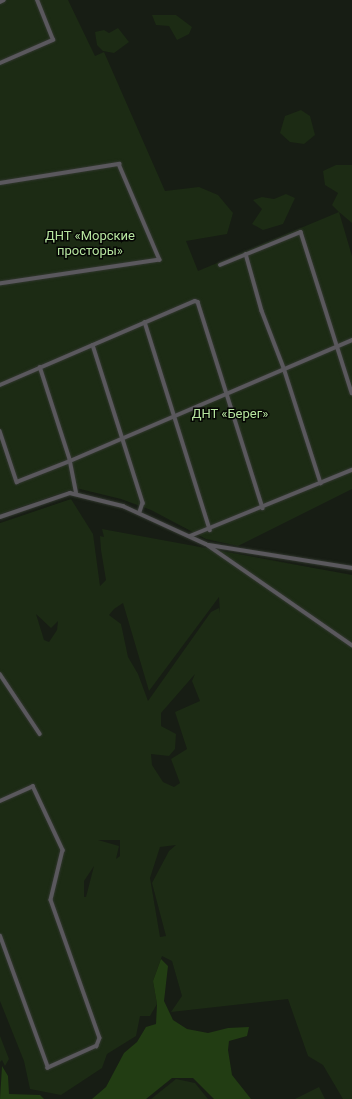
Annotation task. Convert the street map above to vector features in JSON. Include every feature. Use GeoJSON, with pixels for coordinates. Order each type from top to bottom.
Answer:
{"type":"FeatureCollection","features":[{"type":"Feature","properties":{"kind":"street"},"geometry":{"type":"LineString","coordinates":[[0,2],[4,0]]}},
{"type":"Feature","properties":{"kind":"street"},"geometry":{"type":"LineString","coordinates":[[0,64],[53,40],[38,0]]}},
{"type":"Feature","properties":{"kind":"street"},"geometry":{"type":"LineString","coordinates":[[0,183],[119,164],[160,260],[0,284]]}},
{"type":"Feature","properties":{"kind":"street"},"geometry":{"type":"LineString","coordinates":[[220,265],[301,232],[352,393]]}},
{"type":"Feature","properties":{"kind":"street"},"geometry":{"type":"LineString","coordinates":[[246,254],[262,311],[284,368],[321,483]]}},
{"type":"Feature","properties":{"kind":"street"},"geometry":{"type":"LineString","coordinates":[[0,385],[195,301],[198,302],[263,508]]}},
{"type":"Feature","properties":{"kind":"street"},"geometry":{"type":"LineString","coordinates":[[145,322],[210,530]]}},
{"type":"Feature","properties":{"kind":"street"},"geometry":{"type":"LineString","coordinates":[[0,431],[17,482],[122,440],[284,368],[352,340]]}},
{"type":"Feature","properties":{"kind":"street"},"geometry":{"type":"LineString","coordinates":[[93,345],[143,503],[140,512]]}},
{"type":"Feature","properties":{"kind":"street"},"geometry":{"type":"LineString","coordinates":[[40,368],[70,461],[76,493]]}},
{"type":"Feature","properties":{"kind":"street"},"geometry":{"type":"LineString","coordinates":[[190,536],[210,530],[352,470]]}},
{"type":"Feature","properties":{"kind":"street"},"geometry":{"type":"LineString","coordinates":[[0,517],[76,493],[140,512],[206,544],[352,645]]}},
{"type":"Feature","properties":{"kind":"street"},"geometry":{"type":"LineString","coordinates":[[206,544],[352,568]]}},
{"type":"Feature","properties":{"kind":"street"},"geometry":{"type":"LineString","coordinates":[[0,674],[40,734]]}},
{"type":"Feature","properties":{"kind":"street"},"geometry":{"type":"LineString","coordinates":[[0,801],[33,786],[63,850],[51,900],[100,1038],[96,1046],[48,1068],[0,936]]}},
{"type":"Feature","properties":{"kind":"green space"},"geometry":{"type":"Polygon","coordinates":[[[0,0],[68,0],[95,56],[104,52],[165,191],[199,187],[218,195],[233,213],[227,234],[186,241],[198,271],[339,212],[352,256],[352,489],[238,546],[206,539],[151,510],[121,499],[76,488],[0,514],[0,0]]]}},
{"type":"Feature","properties":{"kind":"green space"},"geometry":{"type":"Polygon","coordinates":[[[152,15],[176,15],[192,27],[189,34],[177,40],[169,26],[156,25],[152,15]]]}},
{"type":"Feature","properties":{"kind":"green space"},"geometry":{"type":"Polygon","coordinates":[[[118,28],[129,42],[114,53],[103,51],[97,45],[95,32],[104,30],[109,33],[118,28]]]}},
{"type":"Feature","properties":{"kind":"green space"},"geometry":{"type":"Polygon","coordinates":[[[301,110],[310,116],[315,135],[304,144],[290,142],[280,133],[285,116],[301,110]]]}},
{"type":"Feature","properties":{"kind":"green space"},"geometry":{"type":"Polygon","coordinates":[[[336,165],[352,165],[352,223],[332,205],[338,193],[325,185],[323,171],[336,165]]]}},
{"type":"Feature","properties":{"kind":"green space"},"geometry":{"type":"Polygon","coordinates":[[[286,194],[295,198],[283,224],[263,230],[252,224],[262,209],[253,200],[262,197],[274,199],[286,194]]]}},
{"type":"Feature","properties":{"kind":"green space"},"geometry":{"type":"Polygon","coordinates":[[[71,499],[93,534],[100,586],[106,580],[101,550],[100,536],[104,537],[102,529],[352,575],[352,1099],[343,1099],[323,1065],[308,1056],[288,999],[171,1012],[182,996],[172,961],[162,956],[153,981],[157,1004],[150,1016],[140,1016],[136,1036],[107,1054],[102,1068],[61,1095],[30,1089],[24,1061],[0,1001],[0,523],[71,499]],[[219,597],[149,691],[123,603],[114,609],[109,615],[121,624],[128,657],[138,674],[148,701],[211,612],[219,608],[220,613],[219,597]],[[36,614],[44,640],[49,642],[57,630],[58,621],[51,628],[36,614]],[[195,674],[161,713],[161,726],[176,734],[175,749],[169,756],[151,754],[152,765],[163,782],[174,787],[180,783],[171,759],[187,749],[175,712],[200,701],[192,681],[195,674]],[[98,840],[119,846],[116,859],[120,856],[120,840],[98,840]],[[176,845],[160,847],[150,878],[160,937],[166,936],[152,883],[169,851],[176,845]],[[94,866],[84,881],[84,897],[86,897],[94,866]]]}},
{"type":"Feature","properties":{"kind":"green space"},"geometry":{"type":"Polygon","coordinates":[[[0,1036],[9,1059],[5,1066],[2,1060],[0,1062],[0,1036]]]}},
{"type":"Feature","properties":{"kind":"green space"},"geometry":{"type":"Polygon","coordinates":[[[176,1079],[195,1083],[208,1099],[151,1099],[176,1079]]]}},
{"type":"Feature","properties":{"kind":"green space"},"geometry":{"type":"Polygon","coordinates":[[[319,1087],[325,1099],[295,1099],[319,1087]]]}},
{"type":"Feature","properties":{"kind":"shaded area"},"geometry":{"type":"Polygon","coordinates":[[[161,959],[168,966],[164,1001],[173,1020],[187,1029],[208,1033],[228,1028],[249,1027],[247,1036],[229,1041],[228,1050],[232,1075],[251,1099],[214,1099],[193,1078],[172,1078],[146,1099],[92,1099],[106,1087],[124,1053],[137,1042],[146,1027],[156,1024],[157,1004],[153,981],[161,959]]]}},
{"type":"Feature","properties":{"kind":"shaded area"},"geometry":{"type":"Polygon","coordinates":[[[2,1066],[8,1076],[9,1094],[40,1095],[44,1099],[0,1099],[2,1066]]]}},
{"type":"Feature","properties":{"kind":"park label","name":"ДНТ «Морские просторы»"},"geometry":{"type":"Point","coordinates":[90,244]}},
{"type":"Feature","properties":{"kind":"park label","name":"ДНТ «Берег»"},"geometry":{"type":"Point","coordinates":[230,414]}}]}
